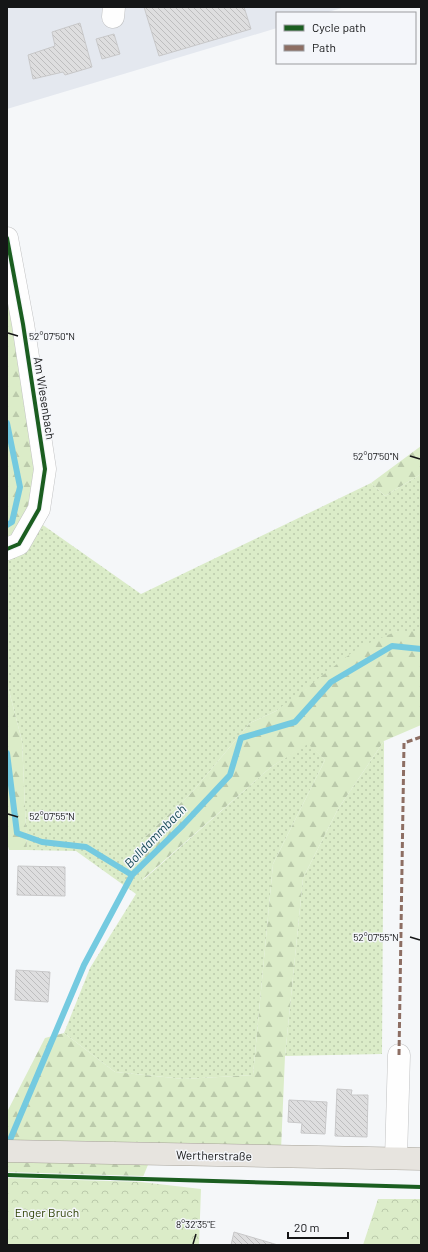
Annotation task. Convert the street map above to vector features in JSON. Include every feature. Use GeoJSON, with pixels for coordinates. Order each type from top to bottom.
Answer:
{"type":"FeatureCollection","features":[{"type":"Feature","properties":{"kind":"main road","name":"Wertherstraße"},"geometry":{"type":"LineString","coordinates":[[9,1151],[421,1159]]}},
{"type":"Feature","properties":{"kind":"street","name":"Am Wiesenbach"},"geometry":{"type":"LineString","coordinates":[[7,238],[23,324],[45,469],[39,509],[19,544],[7,549]]}},
{"type":"Feature","properties":{"kind":"street"},"geometry":{"type":"LineString","coordinates":[[396,1158],[400,1056]]}},
{"type":"Feature","properties":{"kind":"shaded area"},"geometry":{"type":"Polygon","coordinates":[[[7,7],[345,7],[328,12],[276,12],[276,28],[7,109],[7,7]]]}},
{"type":"Feature","properties":{"kind":"green space"},"geometry":{"type":"Polygon","coordinates":[[[7,295],[37,473],[27,534],[7,551],[7,295]]]}},
{"type":"Feature","properties":{"kind":"green space"},"geometry":{"type":"Polygon","coordinates":[[[421,446],[421,474],[385,496],[371,483],[421,446]]]}},
{"type":"Feature","properties":{"kind":"green space"},"geometry":{"type":"Polygon","coordinates":[[[421,474],[421,631],[397,631],[276,711],[250,723],[193,791],[141,841],[143,880],[271,767],[308,743],[325,760],[273,864],[253,1075],[184,1079],[115,1072],[64,1033],[90,968],[136,894],[76,851],[27,850],[22,741],[7,683],[7,551],[40,523],[141,594],[371,483],[385,496],[421,474]]]}},
{"type":"Feature","properties":{"kind":"green space"},"geometry":{"type":"Polygon","coordinates":[[[397,631],[421,631],[421,725],[384,741],[338,809],[303,878],[285,1056],[281,1150],[156,1145],[141,1182],[7,1245],[7,1112],[45,1038],[64,1033],[115,1072],[184,1079],[253,1075],[273,864],[325,760],[308,744],[271,767],[142,880],[141,841],[193,791],[250,723],[276,711],[358,648],[397,631]]]}},
{"type":"Feature","properties":{"kind":"green space"},"geometry":{"type":"Polygon","coordinates":[[[7,683],[22,741],[27,850],[9,850],[7,842],[7,683]]]}},
{"type":"Feature","properties":{"kind":"green space"},"geometry":{"type":"Polygon","coordinates":[[[384,741],[382,1054],[285,1056],[303,878],[338,809],[384,741]]]}},
{"type":"Feature","properties":{"kind":"green space","name":"Enger Bruch"},"geometry":{"type":"Polygon","coordinates":[[[7,1177],[141,1182],[201,1189],[199,1245],[7,1245],[7,1177]]]}},
{"type":"Feature","properties":{"kind":"green space"},"geometry":{"type":"Polygon","coordinates":[[[378,1199],[421,1199],[421,1245],[363,1245],[378,1199]]]}},
{"type":"Feature","properties":{"kind":"building"},"geometry":{"type":"Polygon","coordinates":[[[144,7],[244,7],[251,29],[159,56],[144,7]]]}},
{"type":"Feature","properties":{"kind":"building"},"geometry":{"type":"Polygon","coordinates":[[[80,23],[92,67],[65,75],[63,72],[33,79],[28,55],[55,46],[52,32],[80,23]]]}},
{"type":"Feature","properties":{"kind":"building"},"geometry":{"type":"Polygon","coordinates":[[[114,34],[120,54],[102,59],[96,39],[114,34]]]}},
{"type":"Feature","properties":{"kind":"building"},"geometry":{"type":"Polygon","coordinates":[[[18,866],[65,867],[65,896],[17,895],[18,866]]]}},
{"type":"Feature","properties":{"kind":"building"},"geometry":{"type":"Polygon","coordinates":[[[16,970],[50,972],[48,1002],[15,1000],[16,970]]]}},
{"type":"Feature","properties":{"kind":"building"},"geometry":{"type":"Polygon","coordinates":[[[337,1089],[352,1090],[351,1095],[368,1095],[367,1137],[335,1136],[337,1089]]]}},
{"type":"Feature","properties":{"kind":"building"},"geometry":{"type":"Polygon","coordinates":[[[289,1100],[327,1102],[325,1134],[301,1133],[302,1123],[288,1122],[289,1100]]]}},
{"type":"Feature","properties":{"kind":"building"},"geometry":{"type":"Polygon","coordinates":[[[234,1232],[278,1245],[231,1245],[234,1232]]]}},
{"type":"Feature","properties":{"kind":"waterway"},"geometry":{"type":"LineString","coordinates":[[7,423],[20,487],[12,522],[7,525]]}},
{"type":"Feature","properties":{"kind":"waterway","name":"Bolldammbach"},"geometry":{"type":"LineString","coordinates":[[7,1147],[84,965],[132,875],[183,825],[230,775],[241,738],[295,722],[331,682],[392,646],[421,649]]}},
{"type":"Feature","properties":{"kind":"waterway"},"geometry":{"type":"LineString","coordinates":[[7,753],[17,833],[42,842],[86,847],[132,875]]}},
{"type":"Feature","properties":{"kind":"marked path"},"geometry":{"type":"LineString","coordinates":[[399,1055],[404,743],[421,737]]}},
{"type":"Feature","properties":{"kind":"cycle path"},"geometry":{"type":"LineString","coordinates":[[7,238],[23,324],[45,469],[39,509],[19,544],[7,549]]}},
{"type":"Feature","properties":{"kind":"cycle path"},"geometry":{"type":"LineString","coordinates":[[7,1175],[421,1187]]}}]}
